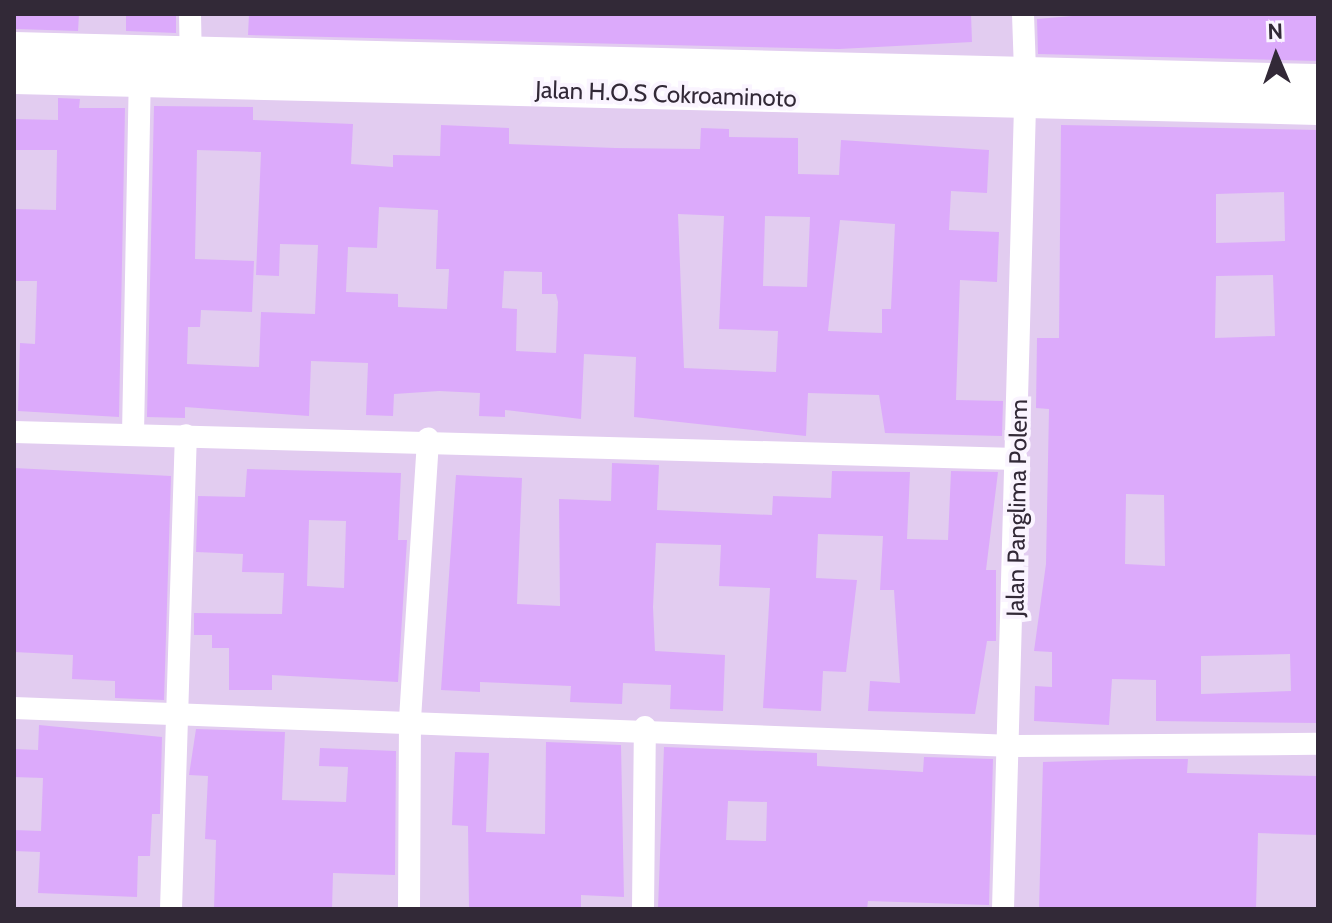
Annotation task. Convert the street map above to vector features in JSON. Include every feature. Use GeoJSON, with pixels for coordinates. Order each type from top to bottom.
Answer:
{"type":"FeatureCollection","features":[{"type":"Feature","properties":{"kind":"main road","name":"Jalan H.O.S Cokroaminoto"},"geometry":{"type":"LineString","coordinates":[[14,48],[191,66],[680,78],[1025,72],[1318,80]]}},
{"type":"Feature","properties":{"kind":"main road","name":"Jalan H.O.S Cokroaminoto"},"geometry":{"type":"LineString","coordinates":[[14,78],[140,81],[191,66]]}},
{"type":"Feature","properties":{"kind":"main road","name":"Jalan H.O.S Cokroaminoto"},"geometry":{"type":"LineString","coordinates":[[680,78],[1025,108],[1318,109]]}},
{"type":"Feature","properties":{"kind":"street"},"geometry":{"type":"LineString","coordinates":[[190,14],[191,66]]}},
{"type":"Feature","properties":{"kind":"street"},"geometry":{"type":"LineString","coordinates":[[1023,14],[1025,72]]}},
{"type":"Feature","properties":{"kind":"street"},"geometry":{"type":"LineString","coordinates":[[133,434],[140,81]]}},
{"type":"Feature","properties":{"kind":"street","name":"Jalan Panglima Polem"},"geometry":{"type":"LineString","coordinates":[[1003,909],[1013,746],[1025,108]]}},
{"type":"Feature","properties":{"kind":"street"},"geometry":{"type":"LineString","coordinates":[[14,432],[428,439],[1017,459]]}},
{"type":"Feature","properties":{"kind":"street"},"geometry":{"type":"LineString","coordinates":[[171,909],[186,435]]}},
{"type":"Feature","properties":{"kind":"street"},"geometry":{"type":"LineString","coordinates":[[409,909],[410,719],[428,439]]}},
{"type":"Feature","properties":{"kind":"street"},"geometry":{"type":"LineString","coordinates":[[14,708],[645,727],[1013,746],[1318,744]]}},
{"type":"Feature","properties":{"kind":"street"},"geometry":{"type":"LineString","coordinates":[[643,909],[645,727]]}},
{"type":"Feature","properties":{"kind":"building"},"geometry":{"type":"Polygon","coordinates":[[[16,14],[79,14],[78,31],[16,29],[16,14]]]}},
{"type":"Feature","properties":{"kind":"building"},"geometry":{"type":"Polygon","coordinates":[[[126,14],[176,14],[176,33],[126,31],[126,14]]]}},
{"type":"Feature","properties":{"kind":"building"},"geometry":{"type":"Polygon","coordinates":[[[249,14],[971,14],[972,42],[839,49],[248,35],[249,14]]]}},
{"type":"Feature","properties":{"kind":"building"},"geometry":{"type":"Polygon","coordinates":[[[1096,14],[1318,14],[1318,61],[1038,54],[1037,19],[1096,14]]]}},
{"type":"Feature","properties":{"kind":"building"},"geometry":{"type":"Polygon","coordinates":[[[58,98],[80,99],[79,108],[125,108],[119,417],[18,411],[20,343],[35,344],[37,281],[14,281],[14,209],[56,210],[57,150],[14,150],[14,119],[58,120],[58,98]]]}},
{"type":"Feature","properties":{"kind":"building"},"geometry":{"type":"Polygon","coordinates":[[[154,106],[253,107],[253,120],[353,124],[351,164],[393,167],[393,155],[440,156],[441,125],[509,128],[509,144],[615,148],[700,149],[701,128],[729,129],[729,137],[798,138],[798,174],[839,175],[841,140],[989,150],[987,193],[951,191],[949,230],[999,232],[997,282],[960,280],[956,400],[1003,401],[1002,436],[885,433],[879,395],[808,393],[806,436],[634,417],[636,357],[584,354],[581,419],[505,410],[505,417],[479,416],[480,393],[439,391],[394,394],[393,416],[366,415],[368,363],[311,361],[309,416],[185,407],[185,418],[147,417],[154,106]],[[197,150],[195,259],[254,261],[252,312],[201,310],[200,327],[188,327],[187,364],[259,367],[261,312],[315,314],[318,245],[280,244],[279,276],[256,275],[261,152],[197,150]],[[379,207],[377,248],[348,247],[346,292],[398,294],[398,307],[447,309],[449,269],[436,269],[438,210],[379,207]],[[678,214],[684,368],[776,372],[778,331],[719,329],[724,216],[678,214]],[[765,216],[763,286],[807,287],[810,217],[765,216]],[[840,220],[828,331],[882,333],[882,309],[891,309],[895,224],[840,220]],[[504,271],[502,308],[517,309],[516,351],[556,353],[558,302],[556,294],[542,294],[542,272],[504,271]]]}},
{"type":"Feature","properties":{"kind":"building"},"geometry":{"type":"Polygon","coordinates":[[[1061,125],[1318,130],[1318,723],[1156,721],[1156,680],[1112,679],[1109,725],[1034,721],[1035,686],[1052,687],[1052,652],[1034,651],[1046,564],[1049,409],[1036,408],[1037,338],[1059,338],[1061,125]],[[1284,192],[1216,194],[1216,243],[1285,241],[1284,192]],[[1273,275],[1216,276],[1215,338],[1275,336],[1273,275]],[[1126,494],[1125,564],[1165,566],[1164,495],[1126,494]],[[1290,654],[1201,656],[1201,694],[1291,691],[1290,654]]]}},
{"type":"Feature","properties":{"kind":"building"},"geometry":{"type":"Polygon","coordinates":[[[612,463],[659,465],[657,510],[772,515],[773,496],[831,498],[832,471],[910,472],[907,539],[948,540],[951,471],[998,472],[986,570],[996,570],[996,641],[987,641],[975,714],[868,711],[870,681],[900,683],[894,590],[880,590],[883,536],[818,534],[816,578],[857,580],[846,672],[823,671],[821,711],[763,708],[770,588],[719,586],[721,545],[656,543],[653,607],[655,651],[725,655],[723,711],[670,709],[671,685],[623,683],[622,704],[570,702],[571,686],[480,682],[480,692],[441,690],[456,475],[522,478],[517,604],[560,606],[559,499],[611,501],[612,463]]]}},
{"type":"Feature","properties":{"kind":"building"},"geometry":{"type":"Polygon","coordinates":[[[14,468],[171,476],[164,700],[115,698],[115,681],[72,679],[73,655],[14,652],[14,468]]]}},
{"type":"Feature","properties":{"kind":"building"},"geometry":{"type":"Polygon","coordinates":[[[247,469],[401,473],[398,540],[407,540],[398,682],[272,675],[272,690],[229,690],[229,648],[212,648],[212,635],[194,635],[194,613],[282,614],[284,573],[242,572],[243,554],[196,552],[198,496],[245,497],[247,469]],[[309,520],[307,586],[344,588],[346,521],[309,520]]]}},
{"type":"Feature","properties":{"kind":"building"},"geometry":{"type":"Polygon","coordinates":[[[39,725],[162,737],[160,814],[152,814],[150,856],[138,856],[137,897],[38,893],[40,852],[14,851],[14,830],[41,831],[43,778],[14,777],[14,749],[38,750],[39,725]]]}},
{"type":"Feature","properties":{"kind":"building"},"geometry":{"type":"Polygon","coordinates":[[[196,729],[285,732],[282,800],[346,802],[348,767],[319,766],[320,748],[396,751],[395,875],[333,873],[332,909],[214,909],[216,840],[205,839],[208,776],[189,775],[196,729]]]}},
{"type":"Feature","properties":{"kind":"building"},"geometry":{"type":"Polygon","coordinates":[[[546,742],[621,745],[624,897],[581,895],[581,909],[469,909],[468,826],[452,825],[455,752],[489,753],[486,832],[545,834],[546,742]]]}},
{"type":"Feature","properties":{"kind":"building"},"geometry":{"type":"Polygon","coordinates":[[[664,747],[817,753],[817,766],[923,772],[924,757],[993,759],[989,905],[868,901],[867,909],[658,909],[664,747]],[[728,801],[726,840],[766,841],[767,802],[728,801]]]}},
{"type":"Feature","properties":{"kind":"building"},"geometry":{"type":"Polygon","coordinates":[[[1188,759],[1187,773],[1318,776],[1318,835],[1258,833],[1256,909],[1039,909],[1043,762],[1188,759]]]}}]}
